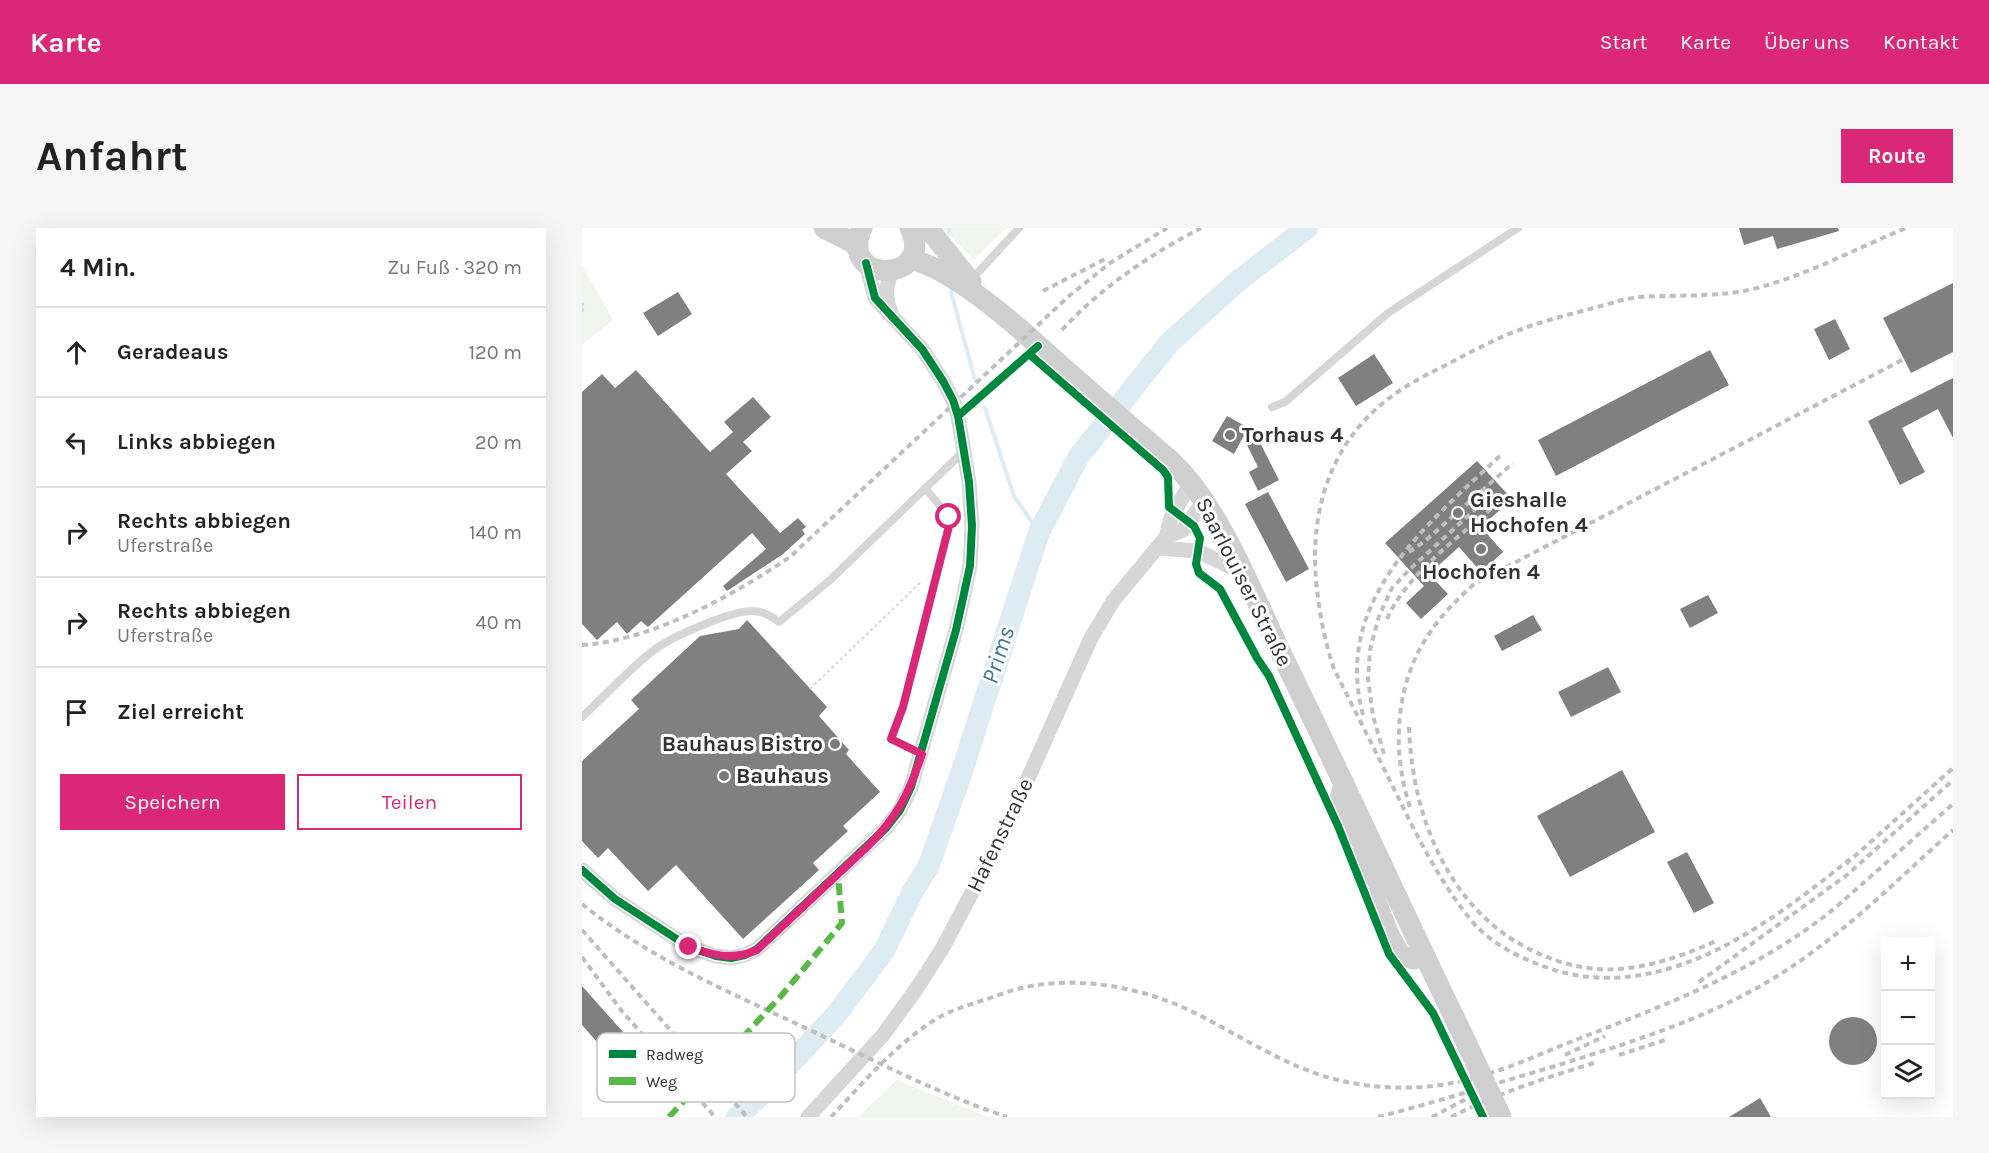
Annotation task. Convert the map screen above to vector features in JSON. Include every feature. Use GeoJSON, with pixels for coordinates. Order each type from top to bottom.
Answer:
{"type":"FeatureCollection","features":[{"type":"Feature","properties":{"kind":"main road"},"geometry":{"type":"LineString","coordinates":[[824,228],[862,246],[875,270],[899,269],[916,239]]}},
{"type":"Feature","properties":{"kind":"main road","name":"Saarlouiser Straße"},"geometry":{"type":"LineString","coordinates":[[916,239],[970,281],[1003,315],[1171,461],[1191,482],[1204,501],[1223,532],[1344,782],[1501,1117]]}},
{"type":"Feature","properties":{"kind":"main road","name":"Saarlouiser Straße"},"geometry":{"type":"LineString","coordinates":[[916,239],[986,298]]}},
{"type":"Feature","properties":{"kind":"main road","name":"Saarlouiser Straße"},"geometry":{"type":"LineString","coordinates":[[916,239],[922,262],[939,270],[1003,315]]}},
{"type":"Feature","properties":{"kind":"street"},"geometry":{"type":"LineString","coordinates":[[582,870],[615,899],[689,947],[716,956],[731,958],[745,955],[757,950],[776,933],[886,828],[900,810],[911,787],[956,630],[970,566],[972,526],[969,482],[958,416],[944,381],[922,349],[875,298],[862,246]]}},
{"type":"Feature","properties":{"kind":"street"},"geometry":{"type":"LineString","coordinates":[[892,271],[886,292],[886,303],[894,320]]}},
{"type":"Feature","properties":{"kind":"street","name":"Hafenstraße"},"geometry":{"type":"LineString","coordinates":[[1162,543],[1171,518],[1191,482]]}},
{"type":"Feature","properties":{"kind":"street","name":"Hafenstraße"},"geometry":{"type":"LineString","coordinates":[[808,1117],[883,1035],[924,979],[1003,834],[1091,638],[1113,601],[1162,543],[1183,530],[1204,501]]}},
{"type":"Feature","properties":{"kind":"street"},"geometry":{"type":"LineString","coordinates":[[1162,543],[1198,551],[1243,573]]}},
{"type":"Feature","properties":{"kind":"lane"},"geometry":{"type":"LineString","coordinates":[[970,281],[1019,228]]}},
{"type":"Feature","properties":{"kind":"lane"},"geometry":{"type":"LineString","coordinates":[[1272,407],[1285,402],[1388,313],[1518,228]]}},
{"type":"Feature","properties":{"kind":"lane"},"geometry":{"type":"LineString","coordinates":[[582,717],[654,650],[672,639],[747,611],[766,613],[779,622],[829,581],[964,451]]}},
{"type":"Feature","properties":{"kind":"lane"},"geometry":{"type":"LineString","coordinates":[[922,754],[891,739],[906,697],[950,522],[947,514],[925,488]]}},
{"type":"Feature","properties":{"kind":"path"},"geometry":{"type":"LineString","coordinates":[[582,303],[584,306],[582,313]]}},
{"type":"Feature","properties":{"kind":"path"},"geometry":{"type":"LineString","coordinates":[[810,689],[922,581]]}},
{"type":"Feature","properties":{"kind":"shaded area"},"geometry":{"type":"Polygon","coordinates":[[[942,228],[1006,228],[974,260],[942,228]]]}},
{"type":"Feature","properties":{"kind":"shaded area"},"geometry":{"type":"Polygon","coordinates":[[[582,265],[613,320],[582,345],[582,265]]]}},
{"type":"Feature","properties":{"kind":"shaded area"},"geometry":{"type":"Polygon","coordinates":[[[897,1080],[988,1117],[858,1117],[897,1080]]]}},
{"type":"Feature","properties":{"kind":"building"},"geometry":{"type":"Polygon","coordinates":[[[1739,228],[1838,228],[1839,231],[1777,249],[1773,236],[1744,245],[1739,228]]]}},
{"type":"Feature","properties":{"kind":"building"},"geometry":{"type":"Polygon","coordinates":[[[1953,283],[1953,352],[1911,373],[1883,318],[1953,283]]]}},
{"type":"Feature","properties":{"kind":"building"},"geometry":{"type":"Polygon","coordinates":[[[678,292],[692,314],[658,336],[643,313],[678,292]]]}},
{"type":"Feature","properties":{"kind":"building"},"geometry":{"type":"Polygon","coordinates":[[[1835,319],[1850,349],[1829,360],[1814,329],[1835,319]]]}},
{"type":"Feature","properties":{"kind":"building"},"geometry":{"type":"Polygon","coordinates":[[[1710,350],[1729,385],[1556,476],[1538,440],[1710,350]]]}},
{"type":"Feature","properties":{"kind":"building"},"geometry":{"type":"Polygon","coordinates":[[[1374,354],[1393,383],[1356,406],[1338,378],[1374,354]]]}},
{"type":"Feature","properties":{"kind":"building"},"geometry":{"type":"Polygon","coordinates":[[[636,370],[710,452],[733,432],[724,422],[753,397],[771,417],[743,442],[752,451],[726,474],[780,533],[798,518],[806,527],[802,530],[805,534],[783,554],[727,591],[723,586],[766,549],[752,533],[648,627],[641,621],[627,634],[617,622],[597,640],[582,624],[582,392],[602,374],[615,388],[636,370]]]}},
{"type":"Feature","properties":{"kind":"building"},"geometry":{"type":"Polygon","coordinates":[[[1953,378],[1953,438],[1938,409],[1902,428],[1925,472],[1900,485],[1868,421],[1953,378]]]}},
{"type":"Feature","properties":{"kind":"building"},"geometry":{"type":"Polygon","coordinates":[[[1227,416],[1254,431],[1279,480],[1258,491],[1249,472],[1258,467],[1243,437],[1234,454],[1212,441],[1227,416]]]}},
{"type":"Feature","properties":{"kind":"building","name":"Gieshalle Hochofen 4"},"geometry":{"type":"Polygon","coordinates":[[[1477,461],[1512,499],[1481,527],[1503,552],[1481,572],[1459,547],[1429,574],[1448,594],[1421,619],[1406,603],[1424,586],[1385,543],[1477,461]]]}},
{"type":"Feature","properties":{"kind":"building"},"geometry":{"type":"Polygon","coordinates":[[[1268,492],[1309,569],[1286,582],[1245,504],[1268,492]]]}},
{"type":"Feature","properties":{"kind":"building"},"geometry":{"type":"Polygon","coordinates":[[[1708,595],[1718,613],[1690,628],[1680,609],[1708,595]]]}},
{"type":"Feature","properties":{"kind":"building"},"geometry":{"type":"Polygon","coordinates":[[[1533,615],[1542,630],[1502,651],[1494,636],[1533,615]]]}},
{"type":"Feature","properties":{"kind":"building","name":"Bauhaus"},"geometry":{"type":"Polygon","coordinates":[[[747,620],[827,707],[819,716],[849,750],[846,754],[880,792],[843,826],[848,831],[813,863],[819,870],[743,939],[676,865],[648,891],[608,848],[598,858],[582,841],[582,761],[639,709],[631,700],[700,636],[739,629],[747,620]]]}},
{"type":"Feature","properties":{"kind":"building"},"geometry":{"type":"Polygon","coordinates":[[[1608,667],[1621,692],[1571,717],[1558,692],[1608,667]]]}},
{"type":"Feature","properties":{"kind":"building"},"geometry":{"type":"Polygon","coordinates":[[[1622,770],[1655,832],[1570,877],[1537,816],[1622,770]]]}},
{"type":"Feature","properties":{"kind":"building"},"geometry":{"type":"Polygon","coordinates":[[[1687,852],[1714,903],[1694,913],[1667,862],[1687,852]]]}},
{"type":"Feature","properties":{"kind":"building"},"geometry":{"type":"Polygon","coordinates":[[[582,986],[624,1033],[597,1033],[597,1042],[582,1025],[582,986]]]}},
{"type":"Feature","properties":{"kind":"building"},"geometry":{"type":"Polygon","coordinates":[[[1848,1017],[1858,1017],[1870,1024],[1877,1036],[1877,1046],[1870,1058],[1858,1065],[1848,1065],[1833,1054],[1829,1046],[1829,1036],[1840,1021],[1848,1017]]]}},
{"type":"Feature","properties":{"kind":"building"},"geometry":{"type":"Polygon","coordinates":[[[1760,1098],[1771,1117],[1729,1117],[1760,1098]]]}},
{"type":"Feature","properties":{"kind":"waterway"},"geometry":{"type":"LineString","coordinates":[[949,228],[949,233]]}},
{"type":"Feature","properties":{"kind":"waterway","name":"Prims"},"geometry":{"type":"LineString","coordinates":[[795,1059],[835,1016],[884,951],[912,893],[929,865],[961,774],[1039,532],[1079,456],[1170,342],[1238,281],[1307,228]]}},
{"type":"Feature","properties":{"kind":"waterway"},"geometry":{"type":"LineString","coordinates":[[951,292],[975,380]]}},
{"type":"Feature","properties":{"kind":"waterway"},"geometry":{"type":"LineString","coordinates":[[985,408],[1014,496],[1039,532]]}},
{"type":"Feature","properties":{"kind":"waterway","name":"Prims"},"geometry":{"type":"LineString","coordinates":[[737,1117],[753,1102]]}},
{"type":"Feature","properties":{"kind":"railway"},"geometry":{"type":"LineString","coordinates":[[582,645],[636,635],[691,614],[790,557],[1069,296],[1110,263],[1167,228]]}},
{"type":"Feature","properties":{"kind":"railway"},"geometry":{"type":"LineString","coordinates":[[1062,330],[1109,286],[1164,249],[1201,228]]}},
{"type":"Feature","properties":{"kind":"railway"},"geometry":{"type":"LineString","coordinates":[[1850,859],[1780,912],[1743,936],[1703,956],[1663,970],[1621,977],[1579,976],[1535,963],[1500,945],[1471,920],[1429,858],[1334,669],[1320,614],[1317,591],[1315,553],[1317,527],[1329,477],[1354,433],[1392,396],[1472,351],[1534,325],[1622,300],[1638,297],[1731,293],[1765,286],[1806,272],[1906,228]]}},
{"type":"Feature","properties":{"kind":"railway"},"geometry":{"type":"LineString","coordinates":[[1043,291],[1105,259]]}},
{"type":"Feature","properties":{"kind":"railway"},"geometry":{"type":"LineString","coordinates":[[1410,807],[1400,762],[1399,739],[1400,716],[1410,672],[1431,631],[1474,584],[1904,359]]}},
{"type":"Feature","properties":{"kind":"railway"},"geometry":{"type":"LineString","coordinates":[[1363,715],[1357,673],[1361,635],[1374,600],[1393,567],[1418,537],[1503,453]]}},
{"type":"Feature","properties":{"kind":"railway"},"geometry":{"type":"LineString","coordinates":[[1409,552],[1425,541],[1513,463]]}},
{"type":"Feature","properties":{"kind":"railway"},"geometry":{"type":"LineString","coordinates":[[1384,754],[1373,716],[1368,679],[1370,650],[1379,616],[1392,588],[1493,493]]}},
{"type":"Feature","properties":{"kind":"railway"},"geometry":{"type":"LineString","coordinates":[[1387,619],[1407,586],[1421,571],[1500,501]]}},
{"type":"Feature","properties":{"kind":"railway"},"geometry":{"type":"LineString","coordinates":[[1409,727],[1418,796],[1428,830],[1461,890],[1483,916],[1510,938],[1560,962],[1588,968],[1608,969],[1656,963],[1718,940]]}},
{"type":"Feature","properties":{"kind":"railway"},"geometry":{"type":"LineString","coordinates":[[1846,864],[1953,768]]}},
{"type":"Feature","properties":{"kind":"railway"},"geometry":{"type":"LineString","coordinates":[[1699,982],[1847,875],[1953,780]]}},
{"type":"Feature","properties":{"kind":"railway"},"geometry":{"type":"LineString","coordinates":[[831,1117],[892,1054],[918,1031],[939,1017],[1016,989],[1043,984],[1087,983],[1154,996],[1195,1013],[1294,1065],[1314,1073],[1358,1084],[1405,1088],[1441,1085],[1484,1075],[1679,998],[1777,949],[1836,907],[1953,804]]}},
{"type":"Feature","properties":{"kind":"railway"},"geometry":{"type":"LineString","coordinates":[[1378,1117],[1612,1048],[1670,1028],[1727,1003],[1782,973],[1828,941],[1953,830]]}},
{"type":"Feature","properties":{"kind":"railway"},"geometry":{"type":"LineString","coordinates":[[582,904],[635,942],[692,974],[907,1076],[1007,1117]]}},
{"type":"Feature","properties":{"kind":"railway"},"geometry":{"type":"LineString","coordinates":[[582,930],[673,1033]]}},
{"type":"Feature","properties":{"kind":"railway"},"geometry":{"type":"LineString","coordinates":[[582,957],[621,1010],[641,1033]]}},
{"type":"Feature","properties":{"kind":"railway"},"geometry":{"type":"LineString","coordinates":[[1565,1055],[1605,1036]]}},
{"type":"Feature","properties":{"kind":"railway"},"geometry":{"type":"LineString","coordinates":[[1619,1055],[1665,1040]]}},
{"type":"Feature","properties":{"kind":"railway"},"geometry":{"type":"LineString","coordinates":[[1451,1117],[1521,1087],[1594,1063]]}},
{"type":"Feature","properties":{"kind":"railway"},"geometry":{"type":"LineString","coordinates":[[1432,1117],[1466,1099]]}},
{"type":"Feature","properties":{"kind":"railway"},"geometry":{"type":"LineString","coordinates":[[702,1102],[715,1117]]}},
{"type":"Feature","properties":{"kind":"railway"},"geometry":{"type":"LineString","coordinates":[[734,1102],[747,1117]]}},
{"type":"Feature","properties":{"kind":"marked path"},"geometry":{"type":"LineString","coordinates":[[747,1033],[842,923],[838,875]]}},
{"type":"Feature","properties":{"kind":"marked path"},"geometry":{"type":"LineString","coordinates":[[669,1117],[683,1102]]}},
{"type":"Feature","properties":{"kind":"cycle path"},"geometry":{"type":"LineString","coordinates":[[582,870],[615,899],[689,947],[716,956],[731,958],[745,955],[757,949],[886,828],[900,810],[911,787],[956,630],[970,566],[972,526],[969,482],[958,416],[953,400],[922,349],[875,298],[866,263]]}},
{"type":"Feature","properties":{"kind":"cycle path"},"geometry":{"type":"LineString","coordinates":[[958,416],[1038,346]]}},
{"type":"Feature","properties":{"kind":"cycle path"},"geometry":{"type":"LineString","coordinates":[[1029,354],[1163,470],[1168,477],[1169,507],[1194,526],[1200,538],[1196,564],[1199,573],[1220,589],[1269,676],[1338,826],[1389,954],[1433,1013],[1483,1117]]}},
{"type":"Feature","properties":{"kind":"place","name":"Torhaus 4"},"geometry":{"type":"Point","coordinates":[1230,435]}},
{"type":"Feature","properties":{"kind":"place","name":"Gieshalle Hochofen 4"},"geometry":{"type":"Point","coordinates":[1458,513]}},
{"type":"Feature","properties":{"kind":"place","name":"Hochofen 4"},"geometry":{"type":"Point","coordinates":[1481,549]}},
{"type":"Feature","properties":{"kind":"place","name":"Bauhaus Bistro"},"geometry":{"type":"Point","coordinates":[835,744]}},
{"type":"Feature","properties":{"kind":"place","name":"Bauhaus"},"geometry":{"type":"Point","coordinates":[724,776]}},
{"type":"Feature","properties":{"kind":"route"},"geometry":{"type":"LineString","coordinates":[[689,947],[716,956],[731,958],[757,950],[869,845],[900,810],[911,787],[922,754],[891,739],[914,668],[950,522],[949,517]]}}]}
